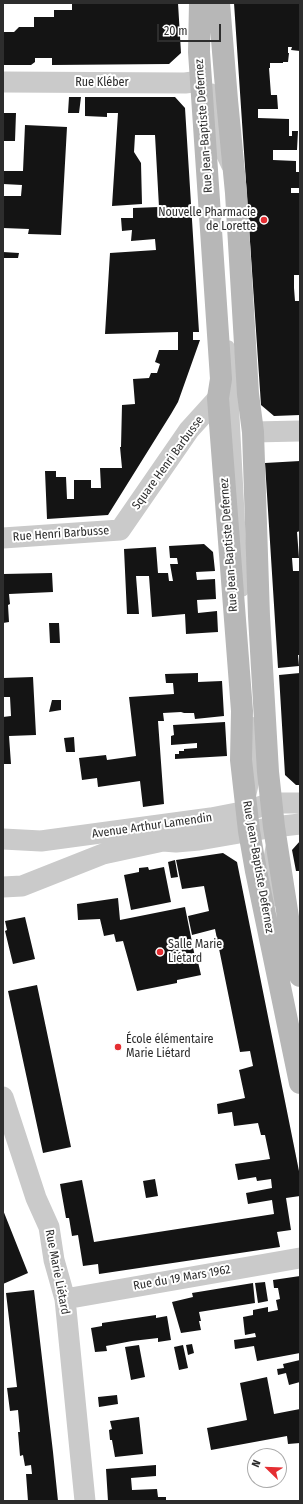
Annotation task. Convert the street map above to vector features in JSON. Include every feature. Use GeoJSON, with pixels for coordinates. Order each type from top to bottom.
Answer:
{"type":"FeatureCollection","features":[{"type":"Feature","properties":{"kind":"main road","name":"Rue Jean-Baptiste Defernez"},"geometry":{"type":"LineString","coordinates":[[200,3],[200,81],[220,379],[218,398],[242,711],[241,760],[248,821],[256,871],[300,1083]]}},
{"type":"Feature","properties":{"kind":"main road","name":"Rue Jean-Baptiste Defernez"},"geometry":{"type":"LineString","coordinates":[[219,3],[234,182],[248,394],[253,432],[259,616],[268,772],[274,827],[290,930],[300,976]]}},
{"type":"Feature","properties":{"kind":"street","name":"Rue Kléber"},"geometry":{"type":"LineString","coordinates":[[3,82],[185,83],[200,81]]}},
{"type":"Feature","properties":{"kind":"street","name":"Square Henri Barbusse"},"geometry":{"type":"LineString","coordinates":[[120,530],[189,430],[218,398]]}},
{"type":"Feature","properties":{"kind":"street"},"geometry":{"type":"LineString","coordinates":[[253,432],[300,431]]}},
{"type":"Feature","properties":{"kind":"street","name":"Rue Henri Barbusse"},"geometry":{"type":"LineString","coordinates":[[3,538],[120,530]]}},
{"type":"Feature","properties":{"kind":"street","name":"Avenue Arthur Lamendin"},"geometry":{"type":"LineString","coordinates":[[3,839],[41,841],[211,818],[248,821],[271,804],[300,803]]}},
{"type":"Feature","properties":{"kind":"street"},"geometry":{"type":"LineString","coordinates":[[3,887],[22,886],[103,854],[162,840],[184,842],[248,821],[274,827],[300,824]]}},
{"type":"Feature","properties":{"kind":"street","name":"Rue Marie Liétard"},"geometry":{"type":"LineString","coordinates":[[3,1098],[36,1198],[49,1227],[54,1260],[65,1299],[85,1501]]}},
{"type":"Feature","properties":{"kind":"street","name":"Rue du 19 Mars 1962"},"geometry":{"type":"LineString","coordinates":[[65,1299],[300,1258]]}},
{"type":"Feature","properties":{"kind":"lane"},"geometry":{"type":"LineString","coordinates":[[209,3],[210,68],[218,148],[234,182]]}},
{"type":"Feature","properties":{"kind":"lane"},"geometry":{"type":"LineString","coordinates":[[209,206],[218,229],[233,385],[247,661],[256,772],[248,821]]}},
{"type":"Feature","properties":{"kind":"lane"},"geometry":{"type":"LineString","coordinates":[[274,827],[267,868],[300,1030]]}},
{"type":"Feature","properties":{"kind":"building"},"geometry":{"type":"Polygon","coordinates":[[[72,3],[178,3],[181,53],[169,64],[52,65],[52,58],[35,58],[35,62],[31,65],[3,65],[3,32],[14,32],[19,27],[34,27],[34,17],[54,17],[54,10],[72,10],[72,3]]]}},
{"type":"Feature","properties":{"kind":"building"},"geometry":{"type":"Polygon","coordinates":[[[234,3],[300,3],[300,51],[291,50],[292,47],[288,47],[288,62],[270,63],[271,95],[277,95],[278,109],[258,109],[258,118],[289,119],[289,136],[292,136],[292,131],[298,131],[297,150],[273,150],[273,160],[296,161],[296,172],[300,172],[300,188],[291,188],[291,193],[300,193],[300,275],[294,275],[294,288],[295,301],[300,301],[300,415],[274,416],[261,405],[234,3]]]}},
{"type":"Feature","properties":{"kind":"building"},"geometry":{"type":"Polygon","coordinates":[[[69,97],[81,97],[79,113],[68,113],[69,97]]]}},
{"type":"Feature","properties":{"kind":"building"},"geometry":{"type":"Polygon","coordinates":[[[85,97],[175,97],[185,108],[199,332],[193,332],[193,340],[200,340],[178,402],[108,515],[47,519],[45,471],[56,471],[56,477],[66,477],[67,499],[74,499],[74,480],[91,480],[91,488],[101,488],[100,468],[122,468],[120,447],[122,405],[135,404],[133,379],[149,378],[151,373],[157,373],[160,364],[155,362],[159,350],[178,350],[178,332],[105,334],[110,253],[156,250],[155,239],[131,241],[132,230],[122,231],[121,218],[133,218],[133,208],[159,207],[155,135],[135,135],[134,152],[141,163],[142,204],[112,206],[118,113],[107,113],[107,117],[85,116],[85,97]]]}},
{"type":"Feature","properties":{"kind":"building"},"geometry":{"type":"Polygon","coordinates":[[[3,113],[16,113],[15,141],[3,141],[3,113]]]}},
{"type":"Feature","properties":{"kind":"building"},"geometry":{"type":"Polygon","coordinates":[[[25,125],[67,127],[61,235],[28,234],[29,229],[3,228],[3,196],[21,196],[22,185],[3,184],[4,171],[23,171],[25,125]]]}},
{"type":"Feature","properties":{"kind":"building"},"geometry":{"type":"Polygon","coordinates":[[[3,252],[19,253],[18,258],[3,258],[3,252]]]}},
{"type":"Feature","properties":{"kind":"building"},"geometry":{"type":"Polygon","coordinates":[[[300,461],[300,531],[297,532],[299,558],[292,558],[293,571],[300,571],[299,666],[278,668],[265,463],[300,461]]]}},
{"type":"Feature","properties":{"kind":"building"},"geometry":{"type":"Polygon","coordinates":[[[204,544],[213,552],[215,571],[196,572],[197,580],[215,579],[216,599],[197,600],[198,613],[217,611],[218,632],[186,634],[185,614],[152,617],[149,576],[136,576],[139,614],[127,614],[124,549],[156,547],[158,573],[168,573],[169,581],[173,581],[170,564],[178,564],[177,558],[170,558],[169,546],[204,544]]]}},
{"type":"Feature","properties":{"kind":"building"},"geometry":{"type":"Polygon","coordinates":[[[52,573],[53,592],[9,594],[9,622],[3,623],[3,574],[52,573]]]}},
{"type":"Feature","properties":{"kind":"building"},"geometry":{"type":"Polygon","coordinates":[[[49,623],[59,623],[60,643],[50,643],[49,623]]]}},
{"type":"Feature","properties":{"kind":"building"},"geometry":{"type":"Polygon","coordinates":[[[198,673],[198,682],[222,681],[224,716],[195,719],[194,713],[163,713],[164,721],[158,721],[164,804],[143,807],[140,781],[98,787],[97,778],[82,780],[79,758],[106,755],[107,760],[136,756],[129,697],[174,694],[173,683],[166,683],[165,674],[198,673]]]}},
{"type":"Feature","properties":{"kind":"building"},"geometry":{"type":"Polygon","coordinates":[[[300,673],[300,785],[296,785],[285,775],[279,675],[300,673]]]}},
{"type":"Feature","properties":{"kind":"building"},"geometry":{"type":"Polygon","coordinates":[[[33,677],[36,735],[9,736],[11,764],[3,764],[3,717],[11,716],[10,697],[3,697],[3,678],[33,677]]]}},
{"type":"Feature","properties":{"kind":"building"},"geometry":{"type":"Polygon","coordinates":[[[52,700],[61,700],[61,710],[49,712],[52,700]]]}},
{"type":"Feature","properties":{"kind":"building"},"geometry":{"type":"Polygon","coordinates":[[[225,722],[227,756],[175,759],[175,754],[179,754],[179,751],[197,748],[197,743],[171,745],[171,736],[174,735],[173,725],[225,722]]]}},
{"type":"Feature","properties":{"kind":"building"},"geometry":{"type":"Polygon","coordinates":[[[74,737],[75,752],[66,752],[64,738],[74,737]]]}},
{"type":"Feature","properties":{"kind":"building"},"geometry":{"type":"Polygon","coordinates":[[[300,841],[300,871],[296,871],[292,850],[300,841]]]}},
{"type":"Feature","properties":{"kind":"building"},"geometry":{"type":"Polygon","coordinates":[[[223,853],[237,862],[300,1176],[300,1196],[286,1198],[291,1230],[277,1232],[280,1247],[99,1274],[98,1264],[83,1266],[78,1235],[72,1236],[69,1218],[66,1218],[60,1184],[82,1180],[94,1242],[274,1214],[272,1200],[248,1204],[246,1193],[272,1188],[271,1179],[257,1181],[256,1177],[238,1180],[235,1164],[270,1159],[265,1135],[261,1135],[258,1123],[234,1126],[232,1112],[218,1114],[217,1104],[245,1098],[239,1070],[253,1066],[250,1051],[240,1052],[215,929],[192,935],[188,916],[209,911],[204,886],[182,889],[176,860],[223,853]]]}},
{"type":"Feature","properties":{"kind":"building"},"geometry":{"type":"Polygon","coordinates":[[[175,860],[178,877],[171,878],[168,862],[175,860]]]}},
{"type":"Feature","properties":{"kind":"building"},"geometry":{"type":"Polygon","coordinates":[[[148,867],[149,870],[164,867],[171,902],[131,910],[124,875],[139,872],[139,868],[148,867]]]}},
{"type":"Feature","properties":{"kind":"building","name":"Salle Marie Liétard"},"geometry":{"type":"Polygon","coordinates":[[[118,898],[120,920],[185,907],[196,962],[198,962],[201,975],[177,980],[177,983],[137,991],[123,941],[116,942],[114,934],[104,936],[100,919],[78,920],[77,904],[118,898]]]}},
{"type":"Feature","properties":{"kind":"building"},"geometry":{"type":"Polygon","coordinates":[[[25,917],[35,959],[13,964],[5,931],[7,930],[5,921],[25,917]]]}},
{"type":"Feature","properties":{"kind":"building"},"geometry":{"type":"Polygon","coordinates":[[[37,985],[71,1147],[43,1153],[8,991],[37,985]]]}},
{"type":"Feature","properties":{"kind":"building"},"geometry":{"type":"Polygon","coordinates":[[[155,1179],[158,1196],[146,1198],[143,1181],[155,1179]]]}},
{"type":"Feature","properties":{"kind":"building"},"geometry":{"type":"Polygon","coordinates":[[[3,1210],[28,1273],[3,1284],[3,1210]]]}},
{"type":"Feature","properties":{"kind":"building"},"geometry":{"type":"Polygon","coordinates":[[[300,1276],[300,1353],[257,1361],[254,1346],[235,1349],[234,1340],[256,1337],[255,1333],[245,1335],[243,1317],[253,1315],[253,1310],[268,1307],[268,1312],[278,1310],[276,1300],[280,1299],[278,1288],[274,1288],[273,1280],[300,1276]]]}},
{"type":"Feature","properties":{"kind":"building"},"geometry":{"type":"Polygon","coordinates":[[[265,1282],[268,1301],[258,1303],[255,1283],[265,1282]]]}},
{"type":"Feature","properties":{"kind":"building"},"geometry":{"type":"Polygon","coordinates":[[[253,1283],[255,1303],[199,1312],[201,1330],[181,1333],[172,1302],[193,1297],[192,1293],[253,1283]]]}},
{"type":"Feature","properties":{"kind":"building"},"geometry":{"type":"Polygon","coordinates":[[[34,1290],[58,1501],[28,1501],[26,1474],[32,1474],[31,1465],[25,1466],[23,1455],[20,1456],[18,1410],[10,1411],[7,1388],[17,1387],[6,1293],[34,1290]]]}},
{"type":"Feature","properties":{"kind":"building"},"geometry":{"type":"Polygon","coordinates":[[[156,1315],[156,1318],[167,1316],[171,1340],[158,1342],[158,1338],[132,1341],[106,1346],[107,1351],[95,1352],[91,1328],[102,1326],[102,1323],[156,1315]]]}},
{"type":"Feature","properties":{"kind":"building"},"geometry":{"type":"Polygon","coordinates":[[[192,1344],[194,1353],[188,1355],[186,1345],[192,1344]]]}},
{"type":"Feature","properties":{"kind":"building"},"geometry":{"type":"Polygon","coordinates":[[[139,1345],[145,1377],[131,1380],[125,1347],[139,1345]]]}},
{"type":"Feature","properties":{"kind":"building"},"geometry":{"type":"Polygon","coordinates":[[[183,1345],[188,1368],[179,1370],[174,1347],[183,1345]]]}},
{"type":"Feature","properties":{"kind":"building"},"geometry":{"type":"Polygon","coordinates":[[[300,1360],[300,1382],[289,1385],[286,1373],[278,1375],[277,1369],[284,1368],[283,1364],[300,1360]]]}},
{"type":"Feature","properties":{"kind":"building"},"geometry":{"type":"Polygon","coordinates":[[[267,1377],[274,1414],[300,1409],[300,1443],[288,1444],[287,1436],[211,1450],[207,1428],[247,1420],[240,1383],[267,1377]]]}},
{"type":"Feature","properties":{"kind":"building"},"geometry":{"type":"Polygon","coordinates":[[[117,1395],[118,1404],[99,1407],[98,1397],[117,1395]]]}},
{"type":"Feature","properties":{"kind":"building"},"geometry":{"type":"Polygon","coordinates":[[[139,1417],[143,1454],[115,1457],[112,1440],[110,1440],[109,1430],[112,1429],[110,1421],[139,1417]]]}},
{"type":"Feature","properties":{"kind":"building"},"geometry":{"type":"Polygon","coordinates":[[[156,1465],[156,1476],[131,1478],[132,1490],[157,1489],[158,1497],[166,1497],[166,1501],[108,1501],[106,1469],[156,1465]]]}},
{"type":"Feature","properties":{"kind":"place","name":"Nouvelle Pharmacie de Lorette"},"geometry":{"type":"Point","coordinates":[264,220]}},
{"type":"Feature","properties":{"kind":"place","name":"Salle Marie Liétard"},"geometry":{"type":"Point","coordinates":[160,952]}},
{"type":"Feature","properties":{"kind":"place","name":"École élémentaire Marie Liétard"},"geometry":{"type":"Point","coordinates":[118,1047]}}]}
